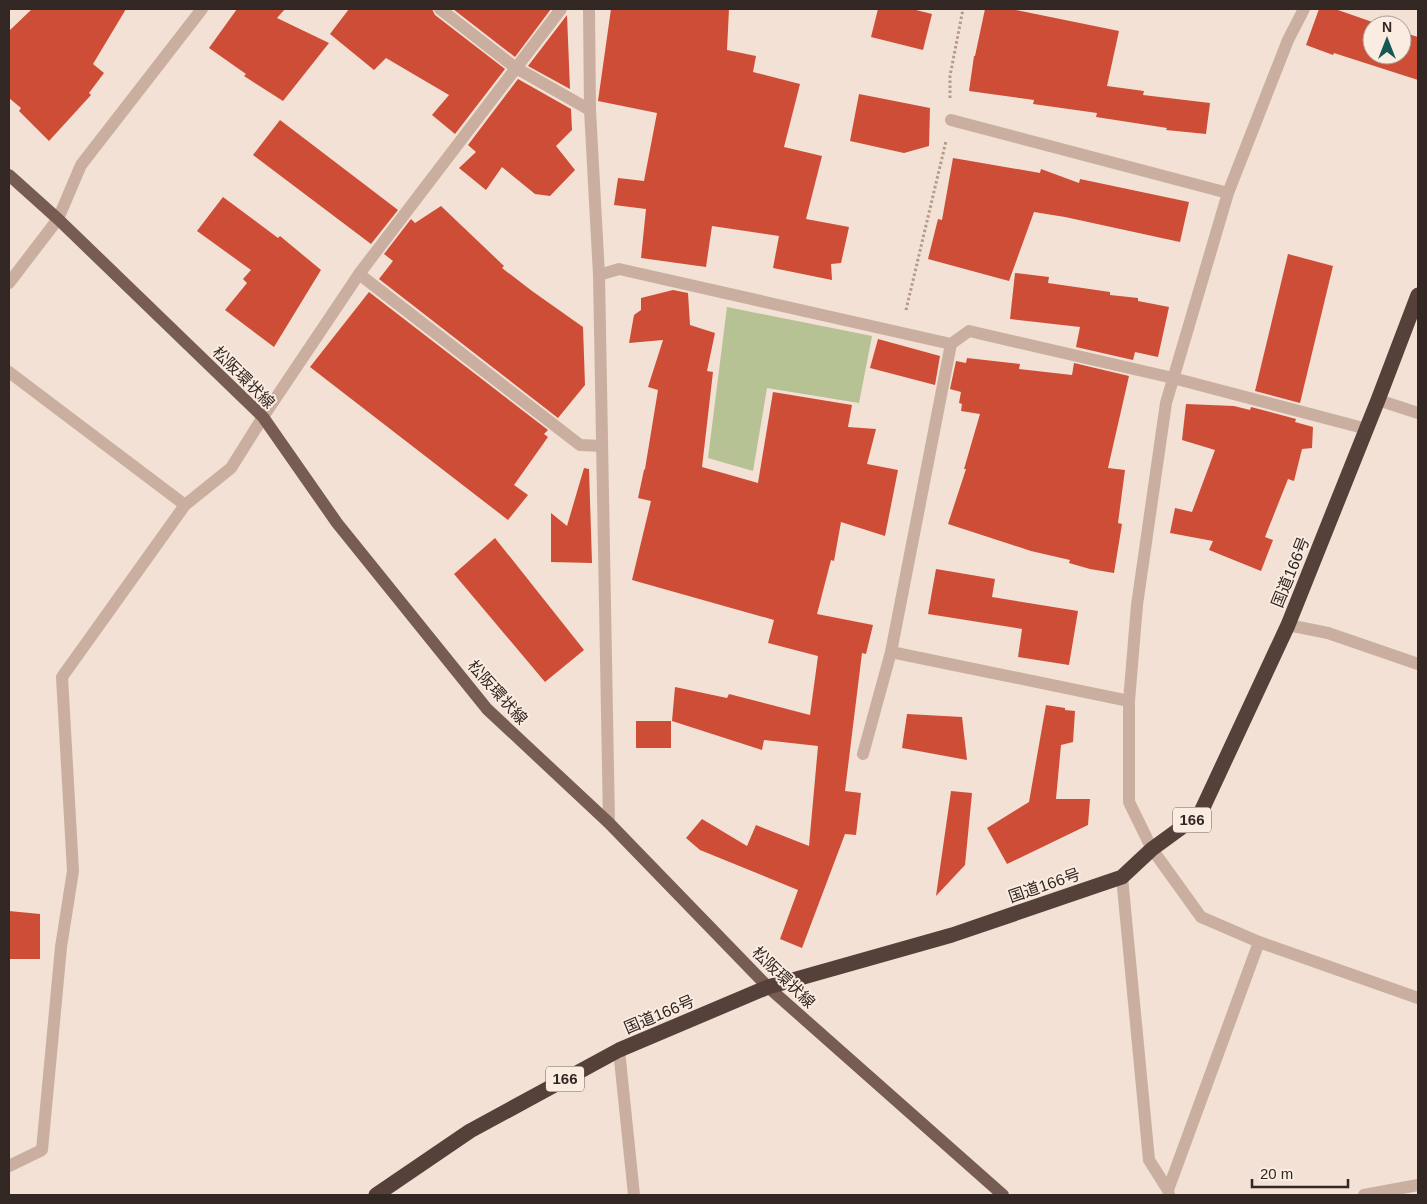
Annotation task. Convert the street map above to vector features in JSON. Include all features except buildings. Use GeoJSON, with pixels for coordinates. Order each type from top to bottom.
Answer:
{"type":"FeatureCollection","features":[{"type":"Feature","properties":{"kind":"highway","name":"国道166号"},"geometry":{"type":"LineString","coordinates":[[376,1195],[470,1132],[619,1050],[768,987],[952,936],[1122,877],[1152,849],[1200,814],[1288,625],[1367,429],[1418,295]]}},
{"type":"Feature","properties":{"kind":"main road","name":"松阪環状線"},"geometry":{"type":"LineString","coordinates":[[9,175],[58,219],[263,417],[338,523],[487,710],[609,823],[768,987],[1003,1195]]}},
{"type":"Feature","properties":{"kind":"street"},"geometry":{"type":"LineString","coordinates":[[9,284],[58,219],[81,165],[202,9]]}},
{"type":"Feature","properties":{"kind":"street"},"geometry":{"type":"LineString","coordinates":[[440,9],[516,68],[590,110]]}},
{"type":"Feature","properties":{"kind":"street"},"geometry":{"type":"LineString","coordinates":[[9,1166],[42,1150],[62,947],[73,871],[62,677],[185,505],[231,468],[359,274],[561,9]]}},
{"type":"Feature","properties":{"kind":"street"},"geometry":{"type":"LineString","coordinates":[[589,9],[590,110],[599,275],[609,823]]}},
{"type":"Feature","properties":{"kind":"street"},"geometry":{"type":"LineString","coordinates":[[1304,9],[1288,40],[1228,193],[1166,403],[1137,605],[1129,702],[1129,802],[1152,849],[1201,917],[1259,942],[1418,998]]}},
{"type":"Feature","properties":{"kind":"street"},"geometry":{"type":"LineString","coordinates":[[951,120],[1228,193]]}},
{"type":"Feature","properties":{"kind":"street"},"geometry":{"type":"LineString","coordinates":[[599,275],[619,269],[951,344]]}},
{"type":"Feature","properties":{"kind":"street"},"geometry":{"type":"LineString","coordinates":[[359,274],[580,445],[602,446]]}},
{"type":"Feature","properties":{"kind":"street"},"geometry":{"type":"LineString","coordinates":[[863,754],[891,652],[951,344],[969,331],[1174,378],[1367,429]]}},
{"type":"Feature","properties":{"kind":"street"},"geometry":{"type":"LineString","coordinates":[[9,372],[185,505]]}},
{"type":"Feature","properties":{"kind":"street"},"geometry":{"type":"LineString","coordinates":[[1378,400],[1418,413]]}},
{"type":"Feature","properties":{"kind":"street"},"geometry":{"type":"LineString","coordinates":[[1288,625],[1328,633],[1418,664]]}},
{"type":"Feature","properties":{"kind":"street"},"geometry":{"type":"LineString","coordinates":[[891,652],[1129,702]]}},
{"type":"Feature","properties":{"kind":"street"},"geometry":{"type":"LineString","coordinates":[[1122,877],[1149,1160],[1168,1193]]}},
{"type":"Feature","properties":{"kind":"street"},"geometry":{"type":"LineString","coordinates":[[1168,1193],[1259,942]]}},
{"type":"Feature","properties":{"kind":"street"},"geometry":{"type":"LineString","coordinates":[[619,1050],[634,1195]]}},
{"type":"Feature","properties":{"kind":"street"},"geometry":{"type":"LineString","coordinates":[[1364,1195],[1418,1185]]}},
{"type":"Feature","properties":{"kind":"path"},"geometry":{"type":"LineString","coordinates":[[901,332],[951,120],[950,76],[963,9]]}},
{"type":"Feature","properties":{"kind":"green space"},"geometry":{"type":"Polygon","coordinates":[[[727,307],[872,336],[859,403],[767,388],[753,471],[708,458],[727,307]]]}}]}
